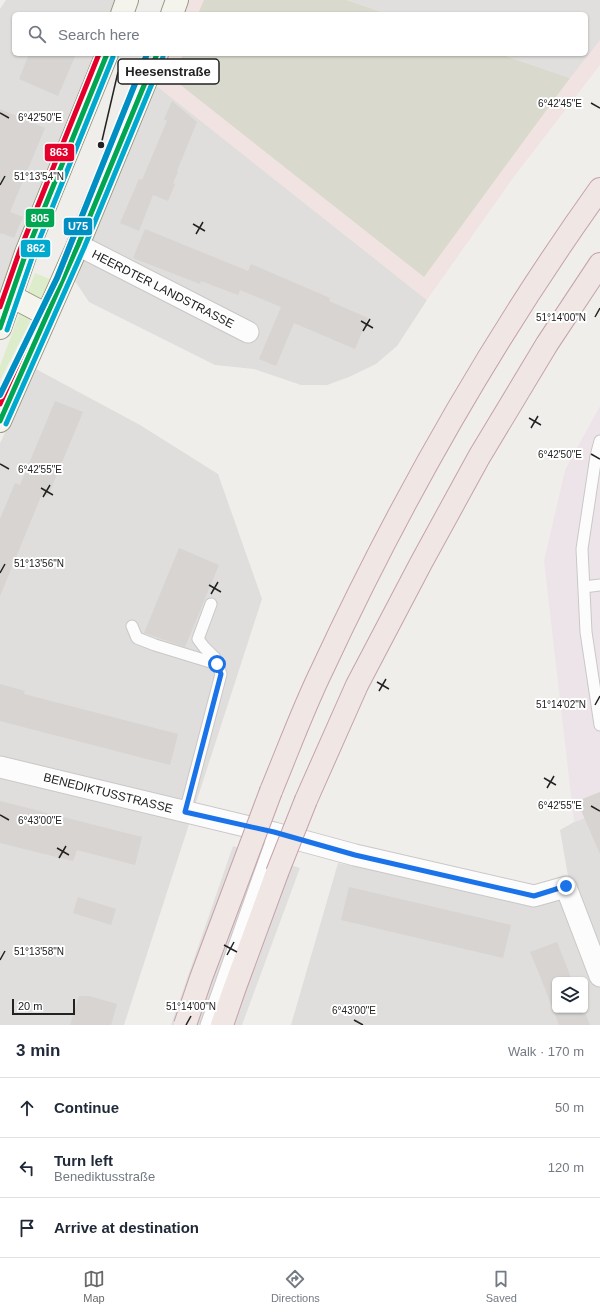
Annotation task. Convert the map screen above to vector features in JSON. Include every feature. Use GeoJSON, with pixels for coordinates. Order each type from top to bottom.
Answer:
{"type":"FeatureCollection","features":[{"type":"Feature","properties":{"kind":"highway"},"geometry":{"type":"LineString","coordinates":[[185,1025],[209,956],[271,791],[321,671],[383,544],[449,424],[514,317],[600,189]]}},
{"type":"Feature","properties":{"kind":"highway"},"geometry":{"type":"LineString","coordinates":[[222,1025],[306,800],[357,685],[420,563],[479,457],[547,344],[600,264]]}},
{"type":"Feature","properties":{"kind":"main road"},"geometry":{"type":"LineString","coordinates":[[123,12],[127,0]]}},
{"type":"Feature","properties":{"kind":"main road"},"geometry":{"type":"LineString","coordinates":[[173,12],[177,0]]}},
{"type":"Feature","properties":{"kind":"main road"},"geometry":{"type":"LineString","coordinates":[[0,328],[6,294],[26,253],[106,56]]}},
{"type":"Feature","properties":{"kind":"main road","name":"HEERDTER LANDSTRASSE"},"geometry":{"type":"LineString","coordinates":[[0,421],[78,245],[156,56]]}},
{"type":"Feature","properties":{"kind":"main road"},"geometry":{"type":"LineString","coordinates":[[6,294],[47,315]]}},
{"type":"Feature","properties":{"kind":"street","name":"HEERDTER LANDSTRASSE"},"geometry":{"type":"LineString","coordinates":[[78,245],[248,332]]}},
{"type":"Feature","properties":{"kind":"street","name":"BENEDIKTUSSTRASSE"},"geometry":{"type":"LineString","coordinates":[[0,767],[274,832],[355,855],[534,896],[566,886],[600,976]]}},
{"type":"Feature","properties":{"kind":"lane"},"geometry":{"type":"LineString","coordinates":[[600,440],[596,456],[582,549],[586,632],[600,725]]}},
{"type":"Feature","properties":{"kind":"lane"},"geometry":{"type":"LineString","coordinates":[[584,587],[600,585]]}},
{"type":"Feature","properties":{"kind":"lane"},"geometry":{"type":"LineString","coordinates":[[185,812],[221,674],[215,658],[198,639],[211,604]]}},
{"type":"Feature","properties":{"kind":"lane"},"geometry":{"type":"LineString","coordinates":[[132,626],[137,638],[217,664]]}},
{"type":"Feature","properties":{"kind":"lane"},"geometry":{"type":"LineString","coordinates":[[206,1025],[274,832]]}},
{"type":"Feature","properties":{"kind":"shaded area"},"geometry":{"type":"Polygon","coordinates":[[[6,0],[119,0],[115,12],[12,12],[12,56],[100,56],[0,299],[0,9],[6,0]]]}},
{"type":"Feature","properties":{"kind":"shaded area"},"geometry":{"type":"Polygon","coordinates":[[[190,0],[600,0],[600,65],[513,178],[427,300],[157,86],[168,56],[588,56],[588,12],[185,12],[190,0]]]}},
{"type":"Feature","properties":{"kind":"shaded area"},"geometry":{"type":"Polygon","coordinates":[[[204,0],[347,0],[381,12],[199,12],[204,0]]]}},
{"type":"Feature","properties":{"kind":"shaded area"},"geometry":{"type":"Polygon","coordinates":[[[348,0],[600,0],[600,40],[588,55],[588,12],[381,12],[348,0]]]}},
{"type":"Feature","properties":{"kind":"shaded area"},"geometry":{"type":"Polygon","coordinates":[[[182,56],[506,56],[570,78],[424,277],[173,79],[182,56]]]}},
{"type":"Feature","properties":{"kind":"shaded area"},"geometry":{"type":"Polygon","coordinates":[[[507,56],[587,56],[570,78],[507,56]]]}},
{"type":"Feature","properties":{"kind":"shaded area"},"geometry":{"type":"Polygon","coordinates":[[[157,86],[427,300],[397,346],[376,364],[349,377],[327,385],[301,385],[254,369],[215,365],[89,302],[75,281],[100,214],[157,86]]]}},
{"type":"Feature","properties":{"kind":"shaded area"},"geometry":{"type":"Polygon","coordinates":[[[36,369],[140,425],[218,474],[262,599],[124,1025],[0,1025],[0,443],[36,369]]]}},
{"type":"Feature","properties":{"kind":"shaded area"},"geometry":{"type":"Polygon","coordinates":[[[600,406],[600,812],[574,822],[544,561],[565,470],[600,406]]]}},
{"type":"Feature","properties":{"kind":"shaded area"},"geometry":{"type":"Polygon","coordinates":[[[600,812],[600,1025],[291,1025],[338,863],[542,904],[571,893],[560,830],[574,822],[600,812]]]}},
{"type":"Feature","properties":{"kind":"shaded area"},"geometry":{"type":"Polygon","coordinates":[[[233,846],[300,868],[242,1025],[171,1025],[233,846]]]}},
{"type":"Feature","properties":{"kind":"green space"},"geometry":{"type":"Polygon","coordinates":[[[35,273],[52,280],[40,302],[27,294],[35,273]]]}},
{"type":"Feature","properties":{"kind":"green space"},"geometry":{"type":"Polygon","coordinates":[[[20,312],[27,313],[30,322],[0,380],[0,366],[20,312]]]}},
{"type":"Feature","properties":{"kind":"building"},"geometry":{"type":"Polygon","coordinates":[[[28,56],[75,56],[58,96],[19,79],[28,56]]]}},
{"type":"Feature","properties":{"kind":"building"},"geometry":{"type":"Polygon","coordinates":[[[172,101],[197,122],[177,171],[178,172],[173,183],[175,184],[168,201],[153,195],[139,231],[120,223],[139,179],[142,180],[167,121],[164,119],[172,101]]]}},
{"type":"Feature","properties":{"kind":"building"},"geometry":{"type":"Polygon","coordinates":[[[0,109],[45,128],[10,212],[23,217],[14,238],[1,233],[0,235],[0,109]]]}},
{"type":"Feature","properties":{"kind":"building"},"geometry":{"type":"Polygon","coordinates":[[[145,229],[248,271],[251,264],[330,298],[329,301],[368,318],[355,349],[294,323],[276,366],[259,359],[281,307],[240,290],[238,295],[201,281],[200,284],[133,258],[145,229]]]}},
{"type":"Feature","properties":{"kind":"building"},"geometry":{"type":"Polygon","coordinates":[[[55,401],[83,412],[48,496],[42,494],[0,596],[0,519],[15,483],[20,485],[55,401]]]}},
{"type":"Feature","properties":{"kind":"building"},"geometry":{"type":"Polygon","coordinates":[[[179,548],[219,565],[185,647],[144,633],[179,548]]]}},
{"type":"Feature","properties":{"kind":"building"},"geometry":{"type":"Polygon","coordinates":[[[0,684],[25,691],[24,694],[178,734],[170,765],[0,721],[0,684]]]}},
{"type":"Feature","properties":{"kind":"building"},"geometry":{"type":"Polygon","coordinates":[[[600,792],[600,854],[577,801],[600,792]]]}},
{"type":"Feature","properties":{"kind":"building"},"geometry":{"type":"Polygon","coordinates":[[[0,801],[142,837],[135,865],[77,850],[73,861],[0,843],[0,801]]]}},
{"type":"Feature","properties":{"kind":"building"},"geometry":{"type":"Polygon","coordinates":[[[349,887],[511,925],[503,958],[341,920],[349,887]]]}},
{"type":"Feature","properties":{"kind":"building"},"geometry":{"type":"Polygon","coordinates":[[[78,897],[116,909],[111,925],[73,913],[78,897]]]}},
{"type":"Feature","properties":{"kind":"building"},"geometry":{"type":"Polygon","coordinates":[[[557,942],[571,977],[552,977],[552,1007],[540,976],[530,952],[557,942]]]}},
{"type":"Feature","properties":{"kind":"building"},"geometry":{"type":"Polygon","coordinates":[[[79,996],[89,996],[117,1004],[111,1025],[70,1025],[79,996]]]}},
{"type":"Feature","properties":{"kind":"building"},"geometry":{"type":"Polygon","coordinates":[[[554,1013],[585,1013],[590,1025],[559,1025],[554,1013]]]}},
{"type":"Feature","properties":{"kind":"transit line","name":"863"},"geometry":{"type":"LineString","coordinates":[[0,307],[20,250],[98,56]]}},
{"type":"Feature","properties":{"kind":"transit line","name":"805"},"geometry":{"type":"LineString","coordinates":[[0,328],[26,253],[106,56]]}},
{"type":"Feature","properties":{"kind":"transit line","name":"U75"},"geometry":{"type":"LineString","coordinates":[[0,395],[57,278],[146,56]]}},
{"type":"Feature","properties":{"kind":"transit line","name":"863"},"geometry":{"type":"LineString","coordinates":[[0,404],[72,242],[148,56]]}},
{"type":"Feature","properties":{"kind":"transit line","name":"805"},"geometry":{"type":"LineString","coordinates":[[0,421],[78,245],[156,56]]}},
{"type":"Feature","properties":{"kind":"transit line","name":"862"},"geometry":{"type":"LineString","coordinates":[[7,330],[33,255],[113,57]]}},
{"type":"Feature","properties":{"kind":"transit line","name":"862"},"geometry":{"type":"LineString","coordinates":[[6,424],[84,248],[163,57]]}},
{"type":"Feature","properties":{"kind":"place","name":"Heesenstraße"},"geometry":{"type":"Point","coordinates":[101,145]}},
{"type":"Feature","properties":{"kind":"route"},"geometry":{"type":"LineString","coordinates":[[217,664],[221,674],[185,812],[274,832],[355,855],[534,896],[566,886]]}}]}
